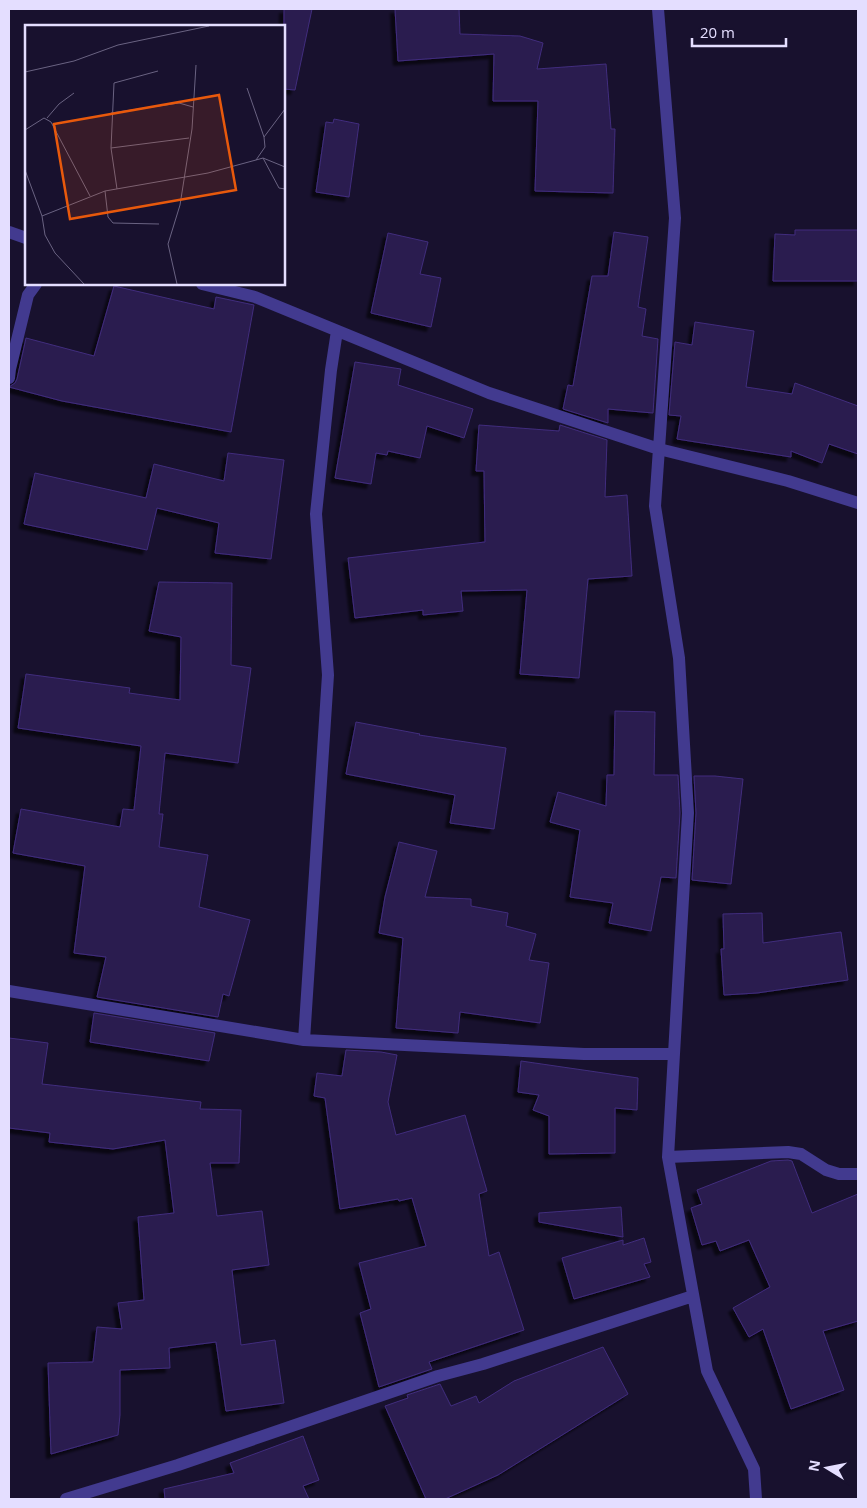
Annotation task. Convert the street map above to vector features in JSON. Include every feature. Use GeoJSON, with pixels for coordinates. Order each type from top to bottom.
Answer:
{"type":"FeatureCollection","features":[{"type":"Feature","properties":{"kind":"street"},"geometry":{"type":"LineString","coordinates":[[658,9],[676,218],[655,506],[679,658],[688,813],[668,1157],[707,1371],[754,1469],[756,1499]]}},
{"type":"Feature","properties":{"kind":"street"},"geometry":{"type":"LineString","coordinates":[[9,232],[25,238]]}},
{"type":"Feature","properties":{"kind":"street"},"geometry":{"type":"LineString","coordinates":[[9,378],[28,294],[35,285]]}},
{"type":"Feature","properties":{"kind":"street"},"geometry":{"type":"LineString","coordinates":[[206,285],[255,297],[489,393],[659,449],[788,481],[858,502]]}},
{"type":"Feature","properties":{"kind":"street"},"geometry":{"type":"LineString","coordinates":[[304,1040],[328,675],[316,514],[331,370],[337,331]]}},
{"type":"Feature","properties":{"kind":"street"},"geometry":{"type":"LineString","coordinates":[[9,991],[304,1040],[584,1054],[674,1054]]}},
{"type":"Feature","properties":{"kind":"street"},"geometry":{"type":"LineString","coordinates":[[668,1157],[788,1152],[801,1154],[826,1170],[839,1174],[858,1174]]}},
{"type":"Feature","properties":{"kind":"street"},"geometry":{"type":"LineString","coordinates":[[66,1499],[178,1465],[428,1380],[693,1296]]}},
{"type":"Feature","properties":{"kind":"building"},"geometry":{"type":"Polygon","coordinates":[[[284,9],[312,9],[295,90],[285,89],[284,9]]]}},
{"type":"Feature","properties":{"kind":"building"},"geometry":{"type":"Polygon","coordinates":[[[395,9],[459,9],[460,34],[520,36],[543,43],[537,69],[606,64],[611,129],[615,129],[613,193],[535,191],[538,101],[493,101],[494,54],[398,61],[395,9]]]}},
{"type":"Feature","properties":{"kind":"building"},"geometry":{"type":"Polygon","coordinates":[[[334,119],[359,124],[349,197],[316,192],[326,122],[333,123],[334,119]]]}},
{"type":"Feature","properties":{"kind":"building"},"geometry":{"type":"Polygon","coordinates":[[[795,230],[858,230],[858,281],[773,281],[775,234],[795,235],[795,230]]]}},
{"type":"Feature","properties":{"kind":"building"},"geometry":{"type":"Polygon","coordinates":[[[614,232],[648,237],[638,307],[646,309],[642,336],[658,339],[653,413],[608,409],[608,423],[563,409],[568,385],[573,386],[592,276],[608,276],[614,232]]]}},
{"type":"Feature","properties":{"kind":"building"},"geometry":{"type":"Polygon","coordinates":[[[388,233],[428,242],[420,274],[441,278],[431,327],[371,313],[388,233]]]}},
{"type":"Feature","properties":{"kind":"building"},"geometry":{"type":"Polygon","coordinates":[[[114,286],[214,309],[216,297],[254,305],[231,432],[62,401],[9,387],[17,379],[26,338],[94,356],[114,286]]]}},
{"type":"Feature","properties":{"kind":"building"},"geometry":{"type":"Polygon","coordinates":[[[695,322],[754,331],[746,387],[792,394],[795,383],[858,406],[858,454],[829,444],[822,463],[791,451],[791,457],[677,439],[681,416],[669,415],[675,342],[692,345],[695,322]]]}},
{"type":"Feature","properties":{"kind":"building"},"geometry":{"type":"Polygon","coordinates":[[[355,362],[401,369],[398,385],[473,409],[464,438],[427,426],[420,458],[388,451],[387,455],[376,453],[371,484],[335,478],[355,362]]]}},
{"type":"Feature","properties":{"kind":"building"},"geometry":{"type":"Polygon","coordinates":[[[479,425],[559,431],[560,425],[607,440],[605,497],[627,495],[632,576],[588,579],[579,678],[520,674],[527,590],[461,591],[463,611],[423,615],[423,610],[355,618],[348,558],[485,542],[484,471],[476,471],[479,425]]]}},
{"type":"Feature","properties":{"kind":"building"},"geometry":{"type":"Polygon","coordinates":[[[228,453],[284,460],[271,559],[215,553],[219,523],[157,508],[147,550],[24,524],[35,473],[146,498],[154,464],[224,481],[228,453]]]}},
{"type":"Feature","properties":{"kind":"building"},"geometry":{"type":"Polygon","coordinates":[[[159,582],[232,583],[231,665],[251,668],[238,763],[165,753],[159,814],[163,814],[159,847],[208,855],[199,907],[250,920],[229,996],[223,994],[218,1017],[97,997],[106,957],[74,953],[85,866],[13,853],[21,809],[120,827],[123,809],[134,810],[141,746],[18,728],[26,674],[130,688],[129,693],[180,700],[181,637],[149,631],[159,582]]]}},
{"type":"Feature","properties":{"kind":"building"},"geometry":{"type":"Polygon","coordinates":[[[615,711],[655,712],[654,775],[678,775],[680,813],[676,878],[661,877],[651,931],[609,923],[613,903],[570,897],[580,830],[550,822],[558,792],[606,806],[607,775],[614,775],[615,711]]]}},
{"type":"Feature","properties":{"kind":"building"},"geometry":{"type":"Polygon","coordinates":[[[356,722],[419,735],[506,748],[494,829],[450,823],[455,795],[346,774],[356,722]]]}},
{"type":"Feature","properties":{"kind":"building"},"geometry":{"type":"Polygon","coordinates":[[[694,776],[743,779],[731,884],[692,880],[696,813],[694,776]]]}},
{"type":"Feature","properties":{"kind":"building"},"geometry":{"type":"Polygon","coordinates":[[[399,842],[437,851],[425,897],[471,899],[471,906],[508,913],[506,926],[536,934],[529,960],[549,963],[540,1023],[460,1012],[458,1033],[396,1028],[403,938],[379,933],[385,897],[399,842]]]}},
{"type":"Feature","properties":{"kind":"building"},"geometry":{"type":"Polygon","coordinates":[[[762,913],[763,943],[841,932],[848,980],[757,993],[724,995],[721,949],[724,949],[723,914],[762,913]]]}},
{"type":"Feature","properties":{"kind":"building"},"geometry":{"type":"Polygon","coordinates":[[[94,1013],[215,1033],[209,1061],[90,1042],[94,1013]]]}},
{"type":"Feature","properties":{"kind":"building"},"geometry":{"type":"Polygon","coordinates":[[[9,1038],[48,1043],[42,1084],[201,1102],[200,1109],[241,1110],[239,1163],[210,1163],[217,1216],[262,1211],[269,1265],[232,1270],[241,1345],[275,1340],[284,1403],[226,1411],[216,1342],[169,1348],[170,1368],[120,1370],[118,1435],[51,1454],[48,1363],[93,1362],[97,1327],[122,1329],[118,1303],[144,1300],[138,1217],[174,1213],[165,1140],[113,1149],[49,1142],[50,1133],[9,1128],[9,1038]]]}},
{"type":"Feature","properties":{"kind":"building"},"geometry":{"type":"Polygon","coordinates":[[[346,1050],[397,1055],[388,1102],[396,1135],[465,1115],[487,1191],[479,1194],[489,1256],[499,1252],[524,1330],[429,1362],[432,1369],[379,1387],[360,1313],[371,1309],[359,1263],[426,1246],[412,1198],[340,1209],[325,1098],[314,1096],[317,1073],[342,1076],[346,1050]]]}},
{"type":"Feature","properties":{"kind":"building"},"geometry":{"type":"Polygon","coordinates":[[[521,1061],[638,1078],[637,1110],[615,1108],[615,1153],[549,1154],[549,1116],[533,1110],[539,1095],[518,1092],[521,1061]]]}},
{"type":"Feature","properties":{"kind":"building"},"geometry":{"type":"Polygon","coordinates":[[[771,1161],[792,1161],[812,1213],[858,1194],[858,1321],[823,1331],[844,1390],[791,1409],[763,1329],[749,1337],[733,1308],[770,1287],[749,1240],[720,1251],[716,1241],[702,1245],[691,1208],[702,1204],[697,1190],[771,1161]]]}},
{"type":"Feature","properties":{"kind":"building"},"geometry":{"type":"Polygon","coordinates":[[[621,1207],[623,1237],[539,1222],[539,1213],[621,1207]]]}},
{"type":"Feature","properties":{"kind":"building"},"geometry":{"type":"Polygon","coordinates":[[[644,1238],[651,1262],[644,1264],[650,1277],[574,1299],[562,1258],[623,1240],[623,1245],[644,1238]]]}},
{"type":"Feature","properties":{"kind":"building"},"geometry":{"type":"Polygon","coordinates":[[[603,1347],[628,1394],[498,1475],[445,1499],[426,1499],[385,1406],[408,1398],[407,1395],[440,1384],[451,1406],[476,1396],[479,1403],[514,1381],[603,1347]]]}},
{"type":"Feature","properties":{"kind":"building"},"geometry":{"type":"Polygon","coordinates":[[[303,1436],[319,1480],[303,1486],[309,1499],[165,1499],[164,1489],[234,1473],[230,1463],[303,1436]]]}}]}
